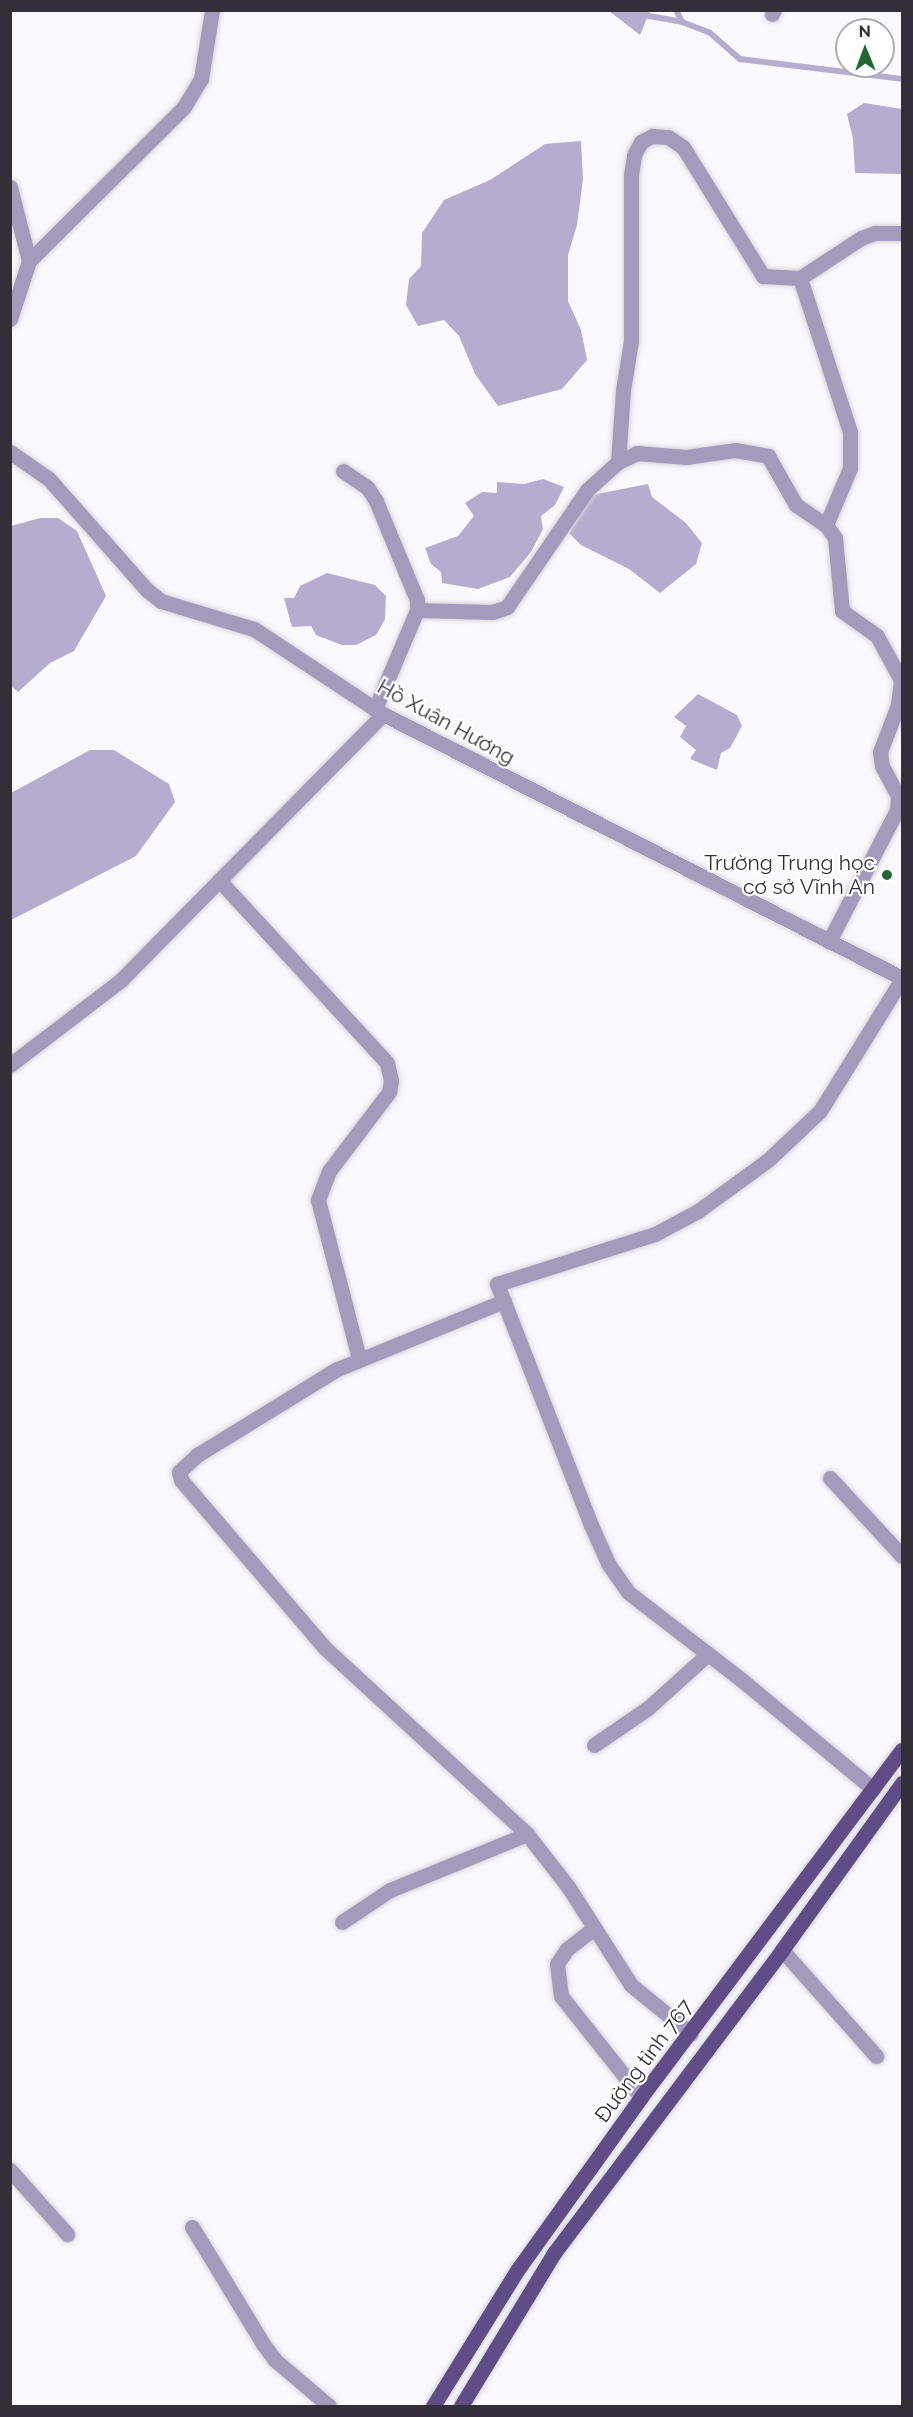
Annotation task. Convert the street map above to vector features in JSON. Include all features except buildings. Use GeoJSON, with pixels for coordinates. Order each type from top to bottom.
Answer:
{"type":"FeatureCollection","features":[{"type":"Feature","properties":{"kind":"main road","name":"Đường tỉnh 767"},"geometry":{"type":"LineString","coordinates":[[433,2406],[518,2269],[641,2097],[691,2034],[903,1750]]}},
{"type":"Feature","properties":{"kind":"main road","name":"Đường tỉnh 767"},"geometry":{"type":"LineString","coordinates":[[461,2406],[554,2253],[782,1950],[903,1783]]}},
{"type":"Feature","properties":{"kind":"street"},"geometry":{"type":"LineString","coordinates":[[10,319],[29,261],[184,107],[201,79],[212,10]]}},
{"type":"Feature","properties":{"kind":"street"},"geometry":{"type":"LineString","coordinates":[[618,462],[622,390],[631,341],[631,176],[633,155],[641,142],[652,136],[668,137],[683,147],[741,236],[756,271],[771,278],[800,278],[861,238],[875,233],[903,233]]}},
{"type":"Feature","properties":{"kind":"street"},"geometry":{"type":"LineString","coordinates":[[10,187],[29,261]]}},
{"type":"Feature","properties":{"kind":"street"},"geometry":{"type":"LineString","coordinates":[[800,278],[850,432],[850,468],[826,525]]}},
{"type":"Feature","properties":{"kind":"street"},"geometry":{"type":"LineString","coordinates":[[417,610],[492,612],[507,607],[587,490],[618,462],[637,453],[686,458],[735,450],[768,456],[796,505],[826,525],[835,538],[842,611],[878,636],[901,680],[901,692],[880,752],[882,766],[898,796],[897,810],[829,941]]}},
{"type":"Feature","properties":{"kind":"street","name":"Hồ Xuân Hương"},"geometry":{"type":"LineString","coordinates":[[10,452],[49,479],[147,590],[161,601],[255,630],[379,712],[903,978]]}},
{"type":"Feature","properties":{"kind":"street"},"geometry":{"type":"LineString","coordinates":[[10,1065],[121,980],[379,712],[417,610],[412,584],[376,501],[367,487],[342,471]]}},
{"type":"Feature","properties":{"kind":"street"},"geometry":{"type":"LineString","coordinates":[[219,880],[387,1063],[391,1081],[388,1092],[329,1171],[318,1200],[359,1359]]}},
{"type":"Feature","properties":{"kind":"street"},"geometry":{"type":"LineString","coordinates":[[873,1789],[708,1654],[628,1592],[608,1563],[497,1284],[655,1234],[698,1211],[789,1143],[820,1112],[903,978]]}},
{"type":"Feature","properties":{"kind":"street"},"geometry":{"type":"LineString","coordinates":[[504,1300],[359,1359],[182,1466],[181,1480],[325,1648],[527,1834],[594,1928],[631,1985],[691,2034]]}},
{"type":"Feature","properties":{"kind":"street"},"geometry":{"type":"LineString","coordinates":[[830,1478],[903,1556]]}},
{"type":"Feature","properties":{"kind":"street"},"geometry":{"type":"LineString","coordinates":[[594,1745],[648,1708],[708,1654]]}},
{"type":"Feature","properties":{"kind":"street"},"geometry":{"type":"LineString","coordinates":[[342,1922],[390,1890],[527,1834]]}},
{"type":"Feature","properties":{"kind":"street"},"geometry":{"type":"LineString","coordinates":[[594,1928],[567,1949],[556,1964],[561,1996],[641,2097]]}},
{"type":"Feature","properties":{"kind":"street"},"geometry":{"type":"LineString","coordinates":[[782,1950],[876,2056]]}},
{"type":"Feature","properties":{"kind":"street"},"geometry":{"type":"LineString","coordinates":[[10,2170],[67,2234]]}},
{"type":"Feature","properties":{"kind":"street"},"geometry":{"type":"LineString","coordinates":[[192,2227],[263,2344],[329,2406]]}},
{"type":"Feature","properties":{"kind":"shaded area"},"geometry":{"type":"Polygon","coordinates":[[[609,10],[650,11],[640,35],[609,10]]]}},
{"type":"Feature","properties":{"kind":"shaded area"},"geometry":{"type":"Polygon","coordinates":[[[864,103],[902,109],[902,174],[855,173],[853,139],[847,114],[864,103]]]}},
{"type":"Feature","properties":{"kind":"shaded area"},"geometry":{"type":"Polygon","coordinates":[[[581,141],[583,179],[577,225],[568,255],[568,301],[581,330],[587,360],[562,389],[498,406],[475,374],[459,336],[444,320],[418,326],[406,305],[409,279],[421,266],[422,233],[444,200],[490,180],[545,144],[581,141]]]}},
{"type":"Feature","properties":{"kind":"shaded area"},"geometry":{"type":"Polygon","coordinates":[[[543,479],[564,487],[555,505],[541,516],[543,529],[531,552],[510,577],[478,589],[442,583],[441,572],[431,564],[425,548],[458,536],[474,516],[465,503],[482,492],[497,493],[497,482],[524,484],[543,479]]]}},
{"type":"Feature","properties":{"kind":"shaded area"},"geometry":{"type":"Polygon","coordinates":[[[648,484],[652,497],[686,523],[702,543],[696,564],[660,593],[629,569],[581,545],[569,533],[592,495],[648,484]]]}},
{"type":"Feature","properties":{"kind":"shaded area"},"geometry":{"type":"Polygon","coordinates":[[[40,518],[58,518],[77,531],[106,596],[74,651],[50,663],[18,692],[10,685],[11,526],[40,518]]]}},
{"type":"Feature","properties":{"kind":"shaded area"},"geometry":{"type":"Polygon","coordinates":[[[327,573],[375,585],[386,596],[385,619],[376,635],[356,645],[342,645],[316,635],[311,626],[292,627],[284,598],[294,598],[300,586],[327,573]]]}},
{"type":"Feature","properties":{"kind":"shaded area"},"geometry":{"type":"Polygon","coordinates":[[[698,694],[737,715],[742,726],[730,748],[721,753],[717,770],[690,759],[696,750],[680,737],[686,726],[674,717],[698,694]]]}},
{"type":"Feature","properties":{"kind":"shaded area"},"geometry":{"type":"Polygon","coordinates":[[[90,750],[114,750],[169,784],[175,802],[136,856],[11,920],[11,793],[90,750]]]}},
{"type":"Feature","properties":{"kind":"waterway"},"geometry":{"type":"LineString","coordinates":[[676,10],[682,22]]}},
{"type":"Feature","properties":{"kind":"waterway"},"geometry":{"type":"LineString","coordinates":[[649,16],[682,22],[710,33],[740,59],[902,79]]}},
{"type":"Feature","properties":{"kind":"place","name":"Trường Trung học cơ sở Vĩnh An"},"geometry":{"type":"Point","coordinates":[887,875]}}]}
